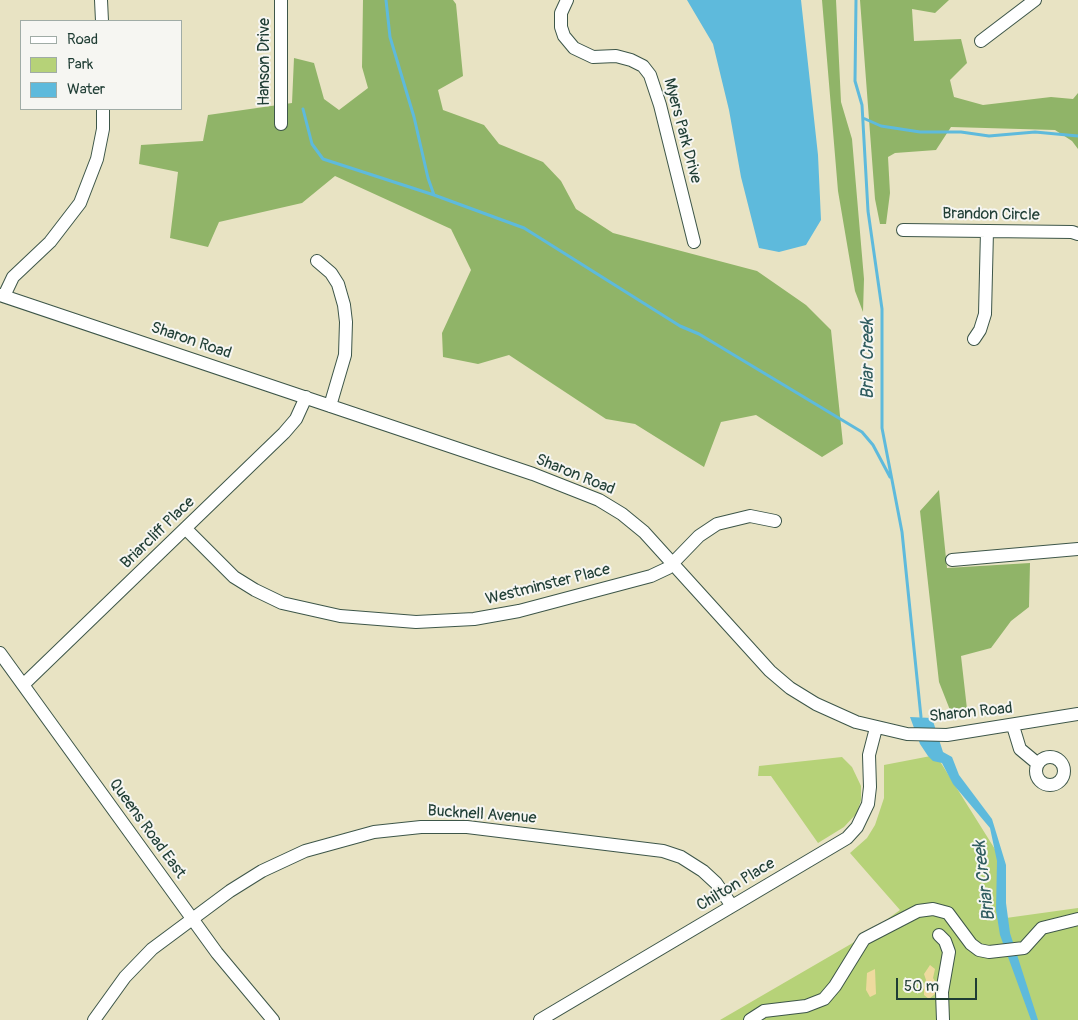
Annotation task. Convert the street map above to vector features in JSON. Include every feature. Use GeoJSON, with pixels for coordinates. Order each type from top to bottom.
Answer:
{"type":"FeatureCollection","features":[{"type":"Feature","properties":{"kind":"street"},"geometry":{"type":"LineString","coordinates":[[101,0],[102,20]]}},
{"type":"Feature","properties":{"kind":"street","name":"Hanson Drive"},"geometry":{"type":"LineString","coordinates":[[280,124],[281,0]]}},
{"type":"Feature","properties":{"kind":"street","name":"Myers Park Drive"},"geometry":{"type":"LineString","coordinates":[[567,0],[561,13],[561,27],[564,36],[574,48],[593,57],[616,56],[631,60],[643,66],[650,75],[660,105],[694,242]]}},
{"type":"Feature","properties":{"kind":"street"},"geometry":{"type":"LineString","coordinates":[[981,41],[1035,0]]}},
{"type":"Feature","properties":{"kind":"street"},"geometry":{"type":"LineString","coordinates":[[2,296],[13,277],[55,237],[80,203],[97,159],[103,129],[103,110]]}},
{"type":"Feature","properties":{"kind":"street","name":"Brandon Circle"},"geometry":{"type":"LineString","coordinates":[[903,230],[1072,232],[1078,234]]}},
{"type":"Feature","properties":{"kind":"street"},"geometry":{"type":"LineString","coordinates":[[974,339],[980,330],[985,314],[987,231]]}},
{"type":"Feature","properties":{"kind":"street"},"geometry":{"type":"LineString","coordinates":[[318,261],[331,273],[338,284],[344,305],[346,322],[344,354],[330,406]]}},
{"type":"Feature","properties":{"kind":"street","name":"Sharon Road"},"geometry":{"type":"LineString","coordinates":[[2,296],[306,397],[587,494],[629,519],[744,645],[778,679],[829,711],[876,728],[907,734],[932,735],[1014,726],[1078,714]]}},
{"type":"Feature","properties":{"kind":"street","name":"Briarcliff Place"},"geometry":{"type":"LineString","coordinates":[[24,684],[292,425],[306,397]]}},
{"type":"Feature","properties":{"kind":"street","name":"Westminster Place"},"geometry":{"type":"LineString","coordinates":[[186,529],[227,571],[264,595],[307,610],[384,621],[452,620],[511,613],[658,574],[672,564],[699,536],[717,524],[750,516],[775,521]]}},
{"type":"Feature","properties":{"kind":"street"},"geometry":{"type":"LineString","coordinates":[[952,560],[1078,549]]}},
{"type":"Feature","properties":{"kind":"street","name":"Queens Road East"},"geometry":{"type":"LineString","coordinates":[[0,653],[225,963],[273,1020]]}},
{"type":"Feature","properties":{"kind":"street"},"geometry":{"type":"LineString","coordinates":[[1014,726],[1020,749],[1038,764]]}},
{"type":"Feature","properties":{"kind":"street","name":"Chilton Place"},"geometry":{"type":"LineString","coordinates":[[540,1020],[839,844],[857,827],[865,812],[870,796],[869,755],[876,728]]}},
{"type":"Feature","properties":{"kind":"street","name":"Bucknell Avenue"},"geometry":{"type":"LineString","coordinates":[[94,1020],[117,988],[141,960],[192,918],[249,879],[305,851],[365,834],[433,826],[473,828],[667,852],[687,860],[704,871],[732,906]]}},
{"type":"Feature","properties":{"kind":"street"},"geometry":{"type":"LineString","coordinates":[[750,1020],[768,1010],[806,1006],[824,999],[836,986],[864,939],[918,911],[933,909],[948,913],[971,944],[982,950],[996,952],[1026,947],[1042,928],[1078,919]]}},
{"type":"Feature","properties":{"kind":"street"},"geometry":{"type":"LineString","coordinates":[[939,935],[945,941],[949,952],[942,992],[943,1020]]}},
{"type":"Feature","properties":{"kind":"green space"},"geometry":{"type":"Polygon","coordinates":[[[363,0],[453,0],[456,4],[463,76],[438,90],[443,110],[484,125],[499,144],[543,162],[561,181],[576,209],[613,233],[757,271],[806,305],[831,330],[843,444],[822,457],[756,415],[721,422],[704,467],[635,424],[606,419],[509,355],[478,364],[443,357],[442,333],[471,270],[451,229],[335,176],[302,203],[219,222],[208,247],[170,238],[178,172],[139,164],[141,145],[203,141],[208,115],[292,103],[294,58],[314,63],[324,99],[339,110],[368,88],[362,67],[363,0]]]}},
{"type":"Feature","properties":{"kind":"green space"},"geometry":{"type":"Polygon","coordinates":[[[822,0],[836,0],[841,102],[852,139],[864,279],[863,312],[855,291],[838,191],[822,0]]]}},
{"type":"Feature","properties":{"kind":"green space"},"geometry":{"type":"Polygon","coordinates":[[[860,0],[949,0],[935,13],[912,9],[914,41],[961,39],[967,63],[950,80],[954,97],[983,105],[1051,97],[1073,99],[1078,93],[1078,149],[1072,141],[1055,130],[951,127],[936,150],[895,153],[888,157],[890,193],[886,224],[880,224],[875,199],[860,0]]]}},
{"type":"Feature","properties":{"kind":"green space"},"geometry":{"type":"Polygon","coordinates":[[[939,490],[947,568],[1030,563],[1029,607],[1011,621],[991,648],[961,656],[967,709],[950,710],[939,682],[920,511],[939,490]]]}},
{"type":"Feature","properties":{"kind":"green space"},"geometry":{"type":"Polygon","coordinates":[[[936,755],[1003,862],[1006,918],[1078,908],[1078,1020],[720,1020],[863,937],[900,910],[850,853],[867,838],[875,825],[884,798],[884,765],[936,755]]]}},
{"type":"Feature","properties":{"kind":"green space"},"geometry":{"type":"Polygon","coordinates":[[[842,757],[852,767],[861,786],[861,800],[857,813],[844,827],[818,843],[771,776],[758,776],[759,766],[842,757]]]}},
{"type":"Feature","properties":{"kind":"sand"},"geometry":{"type":"Polygon","coordinates":[[[930,965],[935,969],[933,978],[936,983],[935,994],[929,999],[924,995],[926,980],[924,974],[930,965]]]}},
{"type":"Feature","properties":{"kind":"sand"},"geometry":{"type":"Polygon","coordinates":[[[875,969],[876,994],[870,997],[866,990],[867,973],[875,969]]]}},
{"type":"Feature","properties":{"kind":"water"},"geometry":{"type":"Polygon","coordinates":[[[687,0],[801,0],[818,155],[821,220],[806,245],[779,252],[759,248],[741,177],[729,110],[713,44],[687,0]]]}},
{"type":"Feature","properties":{"kind":"water"},"geometry":{"type":"Polygon","coordinates":[[[910,717],[932,718],[943,752],[952,757],[959,775],[992,819],[1006,865],[1006,903],[1010,933],[1038,1020],[1031,1020],[1000,935],[996,910],[997,861],[990,828],[953,784],[942,763],[933,761],[928,756],[920,744],[910,717]]]}},
{"type":"Feature","properties":{"kind":"waterway"},"geometry":{"type":"LineString","coordinates":[[386,0],[390,37],[414,117],[428,178],[434,195]]}},
{"type":"Feature","properties":{"kind":"waterway","name":"Briar Creek"},"geometry":{"type":"LineString","coordinates":[[856,0],[855,81],[862,105],[868,211],[882,309],[882,428],[902,532],[921,717]]}},
{"type":"Feature","properties":{"kind":"waterway"},"geometry":{"type":"LineString","coordinates":[[303,109],[312,144],[323,159],[434,195],[524,228],[680,326],[699,334],[862,432],[873,445],[890,477]]}},
{"type":"Feature","properties":{"kind":"waterway"},"geometry":{"type":"LineString","coordinates":[[863,118],[881,126],[920,132],[961,132],[989,136],[1035,132],[1078,136]]}}]}
